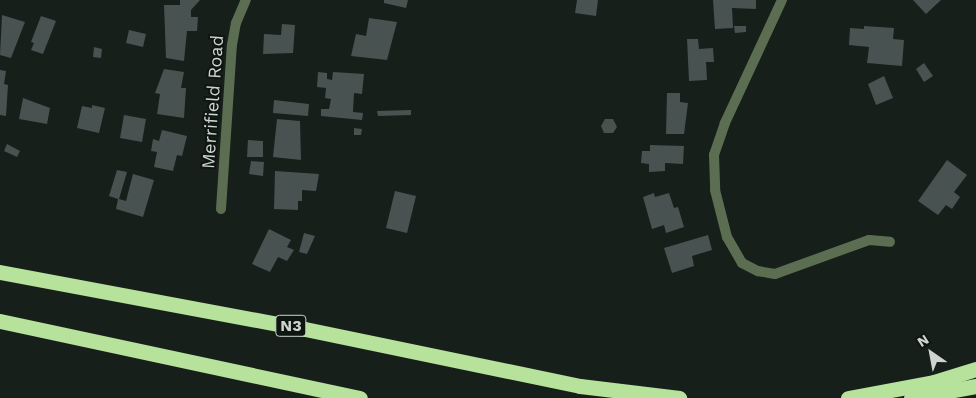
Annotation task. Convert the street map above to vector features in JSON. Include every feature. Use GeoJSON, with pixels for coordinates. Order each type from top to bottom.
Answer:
{"type":"FeatureCollection","features":[{"type":"Feature","properties":{"kind":"highway","name":"N3"},"geometry":{"type":"LineString","coordinates":[[0,272],[305,329],[580,386],[679,398]]}},
{"type":"Feature","properties":{"kind":"highway"},"geometry":{"type":"LineString","coordinates":[[0,321],[360,398]]}},
{"type":"Feature","properties":{"kind":"highway"},"geometry":{"type":"LineString","coordinates":[[848,398],[934,382],[976,369]]}},
{"type":"Feature","properties":{"kind":"highway"},"geometry":{"type":"LineString","coordinates":[[911,398],[976,386]]}},
{"type":"Feature","properties":{"kind":"street","name":"Merrifield Road"},"geometry":{"type":"LineString","coordinates":[[221,209],[232,44],[236,24],[246,0]]}},
{"type":"Feature","properties":{"kind":"street"},"geometry":{"type":"LineString","coordinates":[[782,0],[714,155],[715,190],[727,237],[742,263],[758,271],[775,274],[869,240],[890,242]]}},
{"type":"Feature","properties":{"kind":"building"},"geometry":{"type":"Polygon","coordinates":[[[180,0],[200,0],[191,10],[191,17],[198,17],[197,31],[187,31],[184,61],[166,58],[164,5],[180,5],[180,0]]]}},
{"type":"Feature","properties":{"kind":"building"},"geometry":{"type":"Polygon","coordinates":[[[384,0],[408,0],[406,8],[384,3],[384,0]]]}},
{"type":"Feature","properties":{"kind":"building"},"geometry":{"type":"Polygon","coordinates":[[[577,0],[598,0],[596,16],[575,13],[577,0]]]}},
{"type":"Feature","properties":{"kind":"building"},"geometry":{"type":"Polygon","coordinates":[[[713,0],[756,0],[756,9],[732,8],[733,28],[715,29],[713,0]]]}},
{"type":"Feature","properties":{"kind":"building"},"geometry":{"type":"Polygon","coordinates":[[[913,0],[941,0],[926,14],[913,0]]]}},
{"type":"Feature","properties":{"kind":"building"},"geometry":{"type":"Polygon","coordinates":[[[2,15],[25,22],[11,58],[0,55],[2,15]]]}},
{"type":"Feature","properties":{"kind":"building"},"geometry":{"type":"Polygon","coordinates":[[[41,16],[56,21],[43,54],[31,50],[34,43],[31,42],[41,16]]]}},
{"type":"Feature","properties":{"kind":"building"},"geometry":{"type":"Polygon","coordinates":[[[369,18],[397,22],[387,60],[351,56],[356,34],[366,36],[369,18]]]}},
{"type":"Feature","properties":{"kind":"building"},"geometry":{"type":"Polygon","coordinates":[[[282,24],[295,25],[293,53],[263,54],[264,34],[281,35],[282,24]]]}},
{"type":"Feature","properties":{"kind":"building"},"geometry":{"type":"Polygon","coordinates":[[[734,26],[746,26],[746,32],[735,33],[734,26]]]}},
{"type":"Feature","properties":{"kind":"building"},"geometry":{"type":"Polygon","coordinates":[[[864,26],[894,28],[893,39],[904,40],[902,66],[867,63],[869,47],[849,45],[850,28],[864,29],[864,26]]]}},
{"type":"Feature","properties":{"kind":"building"},"geometry":{"type":"Polygon","coordinates":[[[129,30],[146,34],[143,47],[126,43],[129,30]]]}},
{"type":"Feature","properties":{"kind":"building"},"geometry":{"type":"Polygon","coordinates":[[[687,39],[698,39],[699,49],[713,48],[714,62],[706,62],[707,80],[689,81],[687,39]]]}},
{"type":"Feature","properties":{"kind":"building"},"geometry":{"type":"Polygon","coordinates":[[[94,47],[102,49],[101,58],[93,57],[94,47]]]}},
{"type":"Feature","properties":{"kind":"building"},"geometry":{"type":"Polygon","coordinates":[[[924,63],[933,76],[924,82],[916,69],[924,63]]]}},
{"type":"Feature","properties":{"kind":"building"},"geometry":{"type":"Polygon","coordinates":[[[164,69],[184,72],[181,88],[186,88],[184,118],[157,114],[160,94],[155,93],[164,69]]]}},
{"type":"Feature","properties":{"kind":"building"},"geometry":{"type":"Polygon","coordinates":[[[0,70],[6,71],[4,84],[8,85],[6,116],[0,115],[0,70]]]}},
{"type":"Feature","properties":{"kind":"building"},"geometry":{"type":"Polygon","coordinates":[[[318,72],[327,73],[327,79],[332,80],[333,72],[364,74],[362,94],[354,93],[353,112],[363,113],[362,120],[321,116],[321,109],[329,109],[331,99],[325,98],[326,88],[317,87],[318,72]]]}},
{"type":"Feature","properties":{"kind":"building"},"geometry":{"type":"Polygon","coordinates":[[[884,76],[893,98],[876,105],[868,84],[884,76]]]}},
{"type":"Feature","properties":{"kind":"building"},"geometry":{"type":"Polygon","coordinates":[[[667,93],[680,93],[680,102],[688,103],[684,134],[666,134],[667,93]]]}},
{"type":"Feature","properties":{"kind":"building"},"geometry":{"type":"Polygon","coordinates":[[[23,98],[50,108],[47,124],[19,119],[23,98]]]}},
{"type":"Feature","properties":{"kind":"building"},"geometry":{"type":"Polygon","coordinates":[[[274,100],[309,104],[308,116],[273,113],[274,100]]]}},
{"type":"Feature","properties":{"kind":"building"},"geometry":{"type":"Polygon","coordinates":[[[92,105],[105,108],[99,133],[77,128],[82,106],[92,108],[92,105]]]}},
{"type":"Feature","properties":{"kind":"building"},"geometry":{"type":"Polygon","coordinates":[[[411,110],[411,115],[378,116],[377,111],[411,110]]]}},
{"type":"Feature","properties":{"kind":"building"},"geometry":{"type":"Polygon","coordinates":[[[124,115],[146,119],[142,142],[120,138],[124,115]]]}},
{"type":"Feature","properties":{"kind":"building"},"geometry":{"type":"Polygon","coordinates":[[[277,119],[300,121],[301,160],[273,157],[277,119]]]}},
{"type":"Feature","properties":{"kind":"building"},"geometry":{"type":"Polygon","coordinates":[[[605,119],[613,119],[617,127],[613,133],[604,133],[601,126],[605,119]]]}},
{"type":"Feature","properties":{"kind":"building"},"geometry":{"type":"Polygon","coordinates":[[[354,128],[362,129],[361,135],[354,135],[354,128]]]}},
{"type":"Feature","properties":{"kind":"building"},"geometry":{"type":"Polygon","coordinates":[[[162,130],[187,136],[182,156],[177,155],[173,171],[154,167],[157,152],[151,151],[153,139],[159,141],[162,130]]]}},
{"type":"Feature","properties":{"kind":"building"},"geometry":{"type":"Polygon","coordinates":[[[248,140],[263,141],[263,157],[247,157],[248,140]]]}},
{"type":"Feature","properties":{"kind":"building"},"geometry":{"type":"Polygon","coordinates":[[[7,144],[20,151],[17,157],[4,151],[7,144]]]}},
{"type":"Feature","properties":{"kind":"building"},"geometry":{"type":"Polygon","coordinates":[[[650,145],[684,146],[683,164],[665,163],[665,171],[649,172],[649,164],[641,163],[642,151],[650,151],[650,145]]]}},
{"type":"Feature","properties":{"kind":"building"},"geometry":{"type":"Polygon","coordinates":[[[947,160],[967,175],[954,192],[960,197],[952,209],[946,205],[938,215],[918,201],[947,160]]]}},
{"type":"Feature","properties":{"kind":"building"},"geometry":{"type":"Polygon","coordinates":[[[251,161],[264,162],[263,176],[249,174],[251,161]]]}},
{"type":"Feature","properties":{"kind":"building"},"geometry":{"type":"Polygon","coordinates":[[[117,170],[127,172],[119,199],[126,201],[133,174],[154,180],[143,217],[116,209],[118,199],[109,196],[117,170]]]}},
{"type":"Feature","properties":{"kind":"building"},"geometry":{"type":"Polygon","coordinates":[[[275,171],[319,174],[316,191],[302,190],[302,201],[298,201],[298,210],[274,209],[275,171]]]}},
{"type":"Feature","properties":{"kind":"building"},"geometry":{"type":"Polygon","coordinates":[[[395,191],[416,196],[407,233],[386,228],[395,191]]]}},
{"type":"Feature","properties":{"kind":"building"},"geometry":{"type":"Polygon","coordinates":[[[654,193],[655,197],[669,193],[674,208],[678,207],[684,227],[666,233],[664,225],[652,229],[643,197],[654,193]]]}},
{"type":"Feature","properties":{"kind":"building"},"geometry":{"type":"Polygon","coordinates":[[[269,229],[291,240],[287,247],[294,250],[287,261],[278,257],[270,272],[252,264],[269,229]]]}},
{"type":"Feature","properties":{"kind":"building"},"geometry":{"type":"Polygon","coordinates":[[[304,233],[315,236],[307,254],[299,252],[304,233]]]}},
{"type":"Feature","properties":{"kind":"building"},"geometry":{"type":"Polygon","coordinates":[[[708,235],[712,250],[692,256],[694,266],[672,273],[664,248],[708,235]]]}}]}
